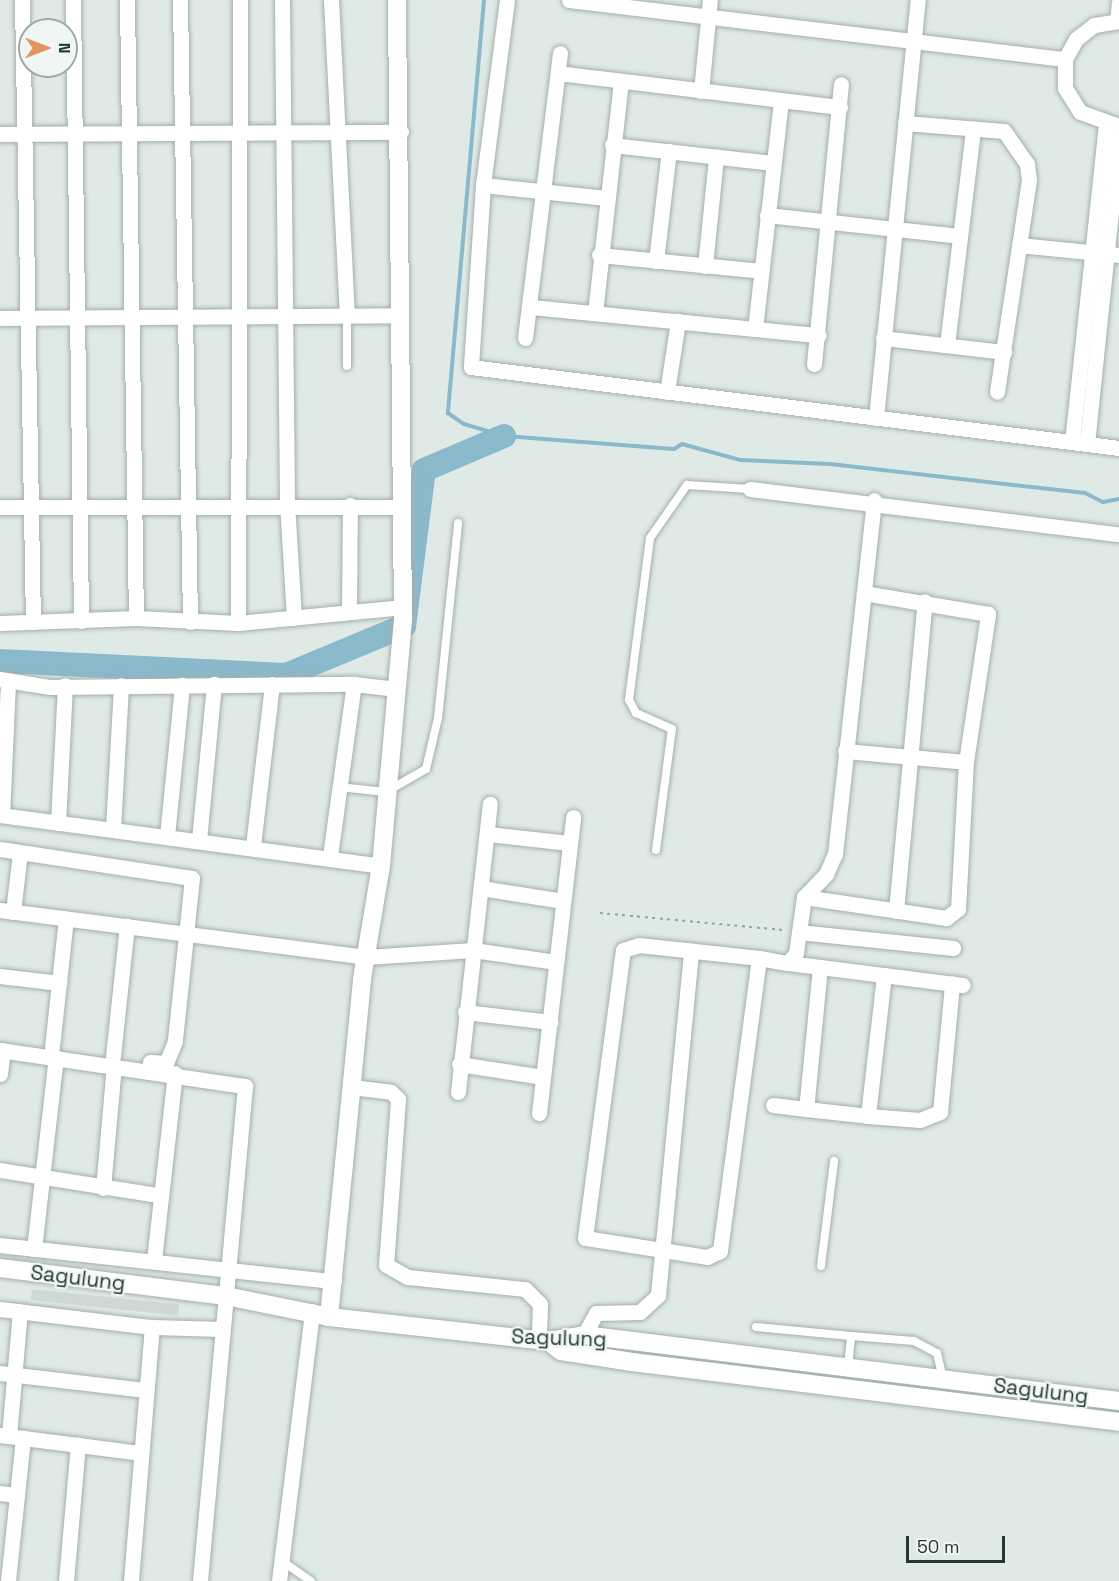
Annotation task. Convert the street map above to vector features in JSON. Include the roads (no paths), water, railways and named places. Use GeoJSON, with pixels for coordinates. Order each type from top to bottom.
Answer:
{"type":"FeatureCollection","features":[{"type":"Feature","properties":{"kind":"street"},"geometry":{"type":"LineString","coordinates":[[22,0],[31,317],[33,622]]}},
{"type":"Feature","properties":{"kind":"street"},"geometry":{"type":"LineString","coordinates":[[73,0],[80,317],[81,621]]}},
{"type":"Feature","properties":{"kind":"street"},"geometry":{"type":"LineString","coordinates":[[127,0],[131,134],[136,618]]}},
{"type":"Feature","properties":{"kind":"street"},"geometry":{"type":"LineString","coordinates":[[180,0],[185,135],[190,622]]}},
{"type":"Feature","properties":{"kind":"street"},"geometry":{"type":"LineString","coordinates":[[238,623],[242,505],[240,0]]}},
{"type":"Feature","properties":{"kind":"street"},"geometry":{"type":"LineString","coordinates":[[282,0],[287,503],[294,618]]}},
{"type":"Feature","properties":{"kind":"street"},"geometry":{"type":"LineString","coordinates":[[331,0],[335,132],[347,314]]}},
{"type":"Feature","properties":{"kind":"street"},"geometry":{"type":"LineString","coordinates":[[279,1581],[320,1314],[334,1281],[352,1087],[366,957],[381,866],[386,792],[400,668],[403,507],[397,0]]}},
{"type":"Feature","properties":{"kind":"street"},"geometry":{"type":"LineString","coordinates":[[507,0],[483,185],[471,367],[1119,448]]}},
{"type":"Feature","properties":{"kind":"street"},"geometry":{"type":"LineString","coordinates":[[569,0],[1065,59]]}},
{"type":"Feature","properties":{"kind":"street"},"geometry":{"type":"LineString","coordinates":[[701,91],[710,0]]}},
{"type":"Feature","properties":{"kind":"street"},"geometry":{"type":"LineString","coordinates":[[876,418],[918,0]]}},
{"type":"Feature","properties":{"kind":"street"},"geometry":{"type":"LineString","coordinates":[[1079,443],[1092,252],[1112,125],[1075,104],[1065,88],[1065,59],[1076,39],[1094,25],[1118,21],[1119,2]]}},
{"type":"Feature","properties":{"kind":"street"},"geometry":{"type":"LineString","coordinates":[[525,338],[531,307],[542,190],[560,53]]}},
{"type":"Feature","properties":{"kind":"street"},"geometry":{"type":"LineString","coordinates":[[558,73],[840,107]]}},
{"type":"Feature","properties":{"kind":"street"},"geometry":{"type":"LineString","coordinates":[[595,313],[599,255],[621,82]]}},
{"type":"Feature","properties":{"kind":"street"},"geometry":{"type":"LineString","coordinates":[[814,364],[819,335],[841,84]]}},
{"type":"Feature","properties":{"kind":"street"},"geometry":{"type":"LineString","coordinates":[[755,329],[772,163],[781,100]]}},
{"type":"Feature","properties":{"kind":"street"},"geometry":{"type":"LineString","coordinates":[[905,123],[1008,134],[1027,164],[1019,245],[997,392]]}},
{"type":"Feature","properties":{"kind":"street"},"geometry":{"type":"LineString","coordinates":[[947,345],[973,129]]}},
{"type":"Feature","properties":{"kind":"street"},"geometry":{"type":"LineString","coordinates":[[0,134],[26,132],[185,135],[283,130],[400,132]]}},
{"type":"Feature","properties":{"kind":"street"},"geometry":{"type":"LineString","coordinates":[[1079,443],[1114,254],[1119,136]]}},
{"type":"Feature","properties":{"kind":"street"},"geometry":{"type":"LineString","coordinates":[[612,145],[772,163]]}},
{"type":"Feature","properties":{"kind":"street"},"geometry":{"type":"LineString","coordinates":[[656,261],[669,151]]}},
{"type":"Feature","properties":{"kind":"street"},"geometry":{"type":"LineString","coordinates":[[705,266],[716,157]]}},
{"type":"Feature","properties":{"kind":"street"},"geometry":{"type":"LineString","coordinates":[[483,185],[606,198]]}},
{"type":"Feature","properties":{"kind":"street"},"geometry":{"type":"LineString","coordinates":[[767,214],[959,236]]}},
{"type":"Feature","properties":{"kind":"street"},"geometry":{"type":"LineString","coordinates":[[1019,245],[1114,254]]}},
{"type":"Feature","properties":{"kind":"street"},"geometry":{"type":"LineString","coordinates":[[599,255],[761,271]]}},
{"type":"Feature","properties":{"kind":"street"},"geometry":{"type":"LineString","coordinates":[[531,307],[819,335]]}},
{"type":"Feature","properties":{"kind":"street"},"geometry":{"type":"LineString","coordinates":[[0,318],[241,313],[401,315]]}},
{"type":"Feature","properties":{"kind":"street"},"geometry":{"type":"LineString","coordinates":[[667,392],[678,321]]}},
{"type":"Feature","properties":{"kind":"street"},"geometry":{"type":"LineString","coordinates":[[883,338],[1004,352]]}},
{"type":"Feature","properties":{"kind":"street"},"geometry":{"type":"LineString","coordinates":[[750,489],[874,500],[1119,534]]}},
{"type":"Feature","properties":{"kind":"street"},"geometry":{"type":"LineString","coordinates":[[788,963],[796,953],[804,897],[826,874],[835,854],[874,500]]}},
{"type":"Feature","properties":{"kind":"street"},"geometry":{"type":"LineString","coordinates":[[0,507],[134,507],[189,503],[242,505],[287,503],[403,507]]}},
{"type":"Feature","properties":{"kind":"street"},"geometry":{"type":"LineString","coordinates":[[349,612],[350,505]]}},
{"type":"Feature","properties":{"kind":"street"},"geometry":{"type":"LineString","coordinates":[[804,897],[946,918],[956,912],[966,762],[988,614],[925,601],[864,593]]}},
{"type":"Feature","properties":{"kind":"street"},"geometry":{"type":"LineString","coordinates":[[896,911],[913,758],[925,601]]}},
{"type":"Feature","properties":{"kind":"street"},"geometry":{"type":"LineString","coordinates":[[0,623],[136,618],[238,623],[349,612],[402,613]]}},
{"type":"Feature","properties":{"kind":"street"},"geometry":{"type":"LineString","coordinates":[[381,866],[330,856],[1,815],[4,680],[65,685],[354,684],[398,689]]}},
{"type":"Feature","properties":{"kind":"street"},"geometry":{"type":"LineString","coordinates":[[199,840],[214,684]]}},
{"type":"Feature","properties":{"kind":"street"},"geometry":{"type":"LineString","coordinates":[[253,846],[272,684]]}},
{"type":"Feature","properties":{"kind":"street"},"geometry":{"type":"LineString","coordinates":[[330,856],[354,684]]}},
{"type":"Feature","properties":{"kind":"street"},"geometry":{"type":"LineString","coordinates":[[58,823],[65,685]]}},
{"type":"Feature","properties":{"kind":"street"},"geometry":{"type":"LineString","coordinates":[[113,829],[121,685]]}},
{"type":"Feature","properties":{"kind":"street"},"geometry":{"type":"LineString","coordinates":[[167,836],[182,685]]}},
{"type":"Feature","properties":{"kind":"street"},"geometry":{"type":"LineString","coordinates":[[845,751],[966,762]]}},
{"type":"Feature","properties":{"kind":"street"},"geometry":{"type":"LineString","coordinates":[[458,1092],[459,1064],[490,804]]}},
{"type":"Feature","properties":{"kind":"street"},"geometry":{"type":"LineString","coordinates":[[539,1113],[573,818]]}},
{"type":"Feature","properties":{"kind":"street"},"geometry":{"type":"LineString","coordinates":[[488,834],[570,843]]}},
{"type":"Feature","properties":{"kind":"street"},"geometry":{"type":"LineString","coordinates":[[0,849],[192,878],[171,1055],[166,1063],[113,1060],[1,1046],[0,1074]]}},
{"type":"Feature","properties":{"kind":"street"},"geometry":{"type":"LineString","coordinates":[[20,852],[7,911],[366,957],[473,950],[556,962]]}},
{"type":"Feature","properties":{"kind":"street"},"geometry":{"type":"LineString","coordinates":[[481,888],[564,901]]}},
{"type":"Feature","properties":{"kind":"street"},"geometry":{"type":"LineString","coordinates":[[34,1250],[66,919]]}},
{"type":"Feature","properties":{"kind":"street"},"geometry":{"type":"LineString","coordinates":[[103,1188],[127,926]]}},
{"type":"Feature","properties":{"kind":"street"},"geometry":{"type":"LineString","coordinates":[[799,932],[953,948]]}},
{"type":"Feature","properties":{"kind":"street"},"geometry":{"type":"LineString","coordinates":[[759,958],[720,1251],[707,1257],[585,1238],[619,955],[639,945],[759,958],[958,984],[940,1112],[920,1120],[773,1105]]}},
{"type":"Feature","properties":{"kind":"street"},"geometry":{"type":"LineString","coordinates":[[584,1335],[596,1313],[650,1308],[658,1295],[691,951]]}},
{"type":"Feature","properties":{"kind":"street"},"geometry":{"type":"LineString","coordinates":[[806,1109],[820,967]]}},
{"type":"Feature","properties":{"kind":"street"},"geometry":{"type":"LineString","coordinates":[[868,1116],[884,975]]}},
{"type":"Feature","properties":{"kind":"street"},"geometry":{"type":"LineString","coordinates":[[0,976],[60,983]]}},
{"type":"Feature","properties":{"kind":"street"},"geometry":{"type":"LineString","coordinates":[[465,1012],[550,1022]]}},
{"type":"Feature","properties":{"kind":"street"},"geometry":{"type":"LineString","coordinates":[[113,1060],[245,1086],[200,1581]]}},
{"type":"Feature","properties":{"kind":"street"},"geometry":{"type":"LineString","coordinates":[[459,1064],[543,1077]]}},
{"type":"Feature","properties":{"kind":"street"},"geometry":{"type":"LineString","coordinates":[[154,1260],[157,1195],[175,1073]]}},
{"type":"Feature","properties":{"kind":"street"},"geometry":{"type":"LineString","coordinates":[[352,1087],[391,1092],[398,1099],[386,1265],[408,1277],[525,1289],[540,1304],[543,1340],[561,1351],[632,1362],[1119,1422]]}},
{"type":"Feature","properties":{"kind":"street"},"geometry":{"type":"LineString","coordinates":[[0,1170],[157,1195]]}},
{"type":"Feature","properties":{"kind":"street"},"geometry":{"type":"LineString","coordinates":[[0,1245],[34,1250],[228,1266],[334,1281]]}},
{"type":"Feature","properties":{"kind":"street","name":"Sagulung"},"geometry":{"type":"LineString","coordinates":[[0,1268],[226,1296],[320,1314],[543,1340],[584,1335],[1119,1401]]}},
{"type":"Feature","properties":{"kind":"street"},"geometry":{"type":"LineString","coordinates":[[0,1309],[152,1327],[224,1329]]}},
{"type":"Feature","properties":{"kind":"street"},"geometry":{"type":"LineString","coordinates":[[8,1581],[5,1553],[17,1495],[11,1436],[20,1311]]}},
{"type":"Feature","properties":{"kind":"street"},"geometry":{"type":"LineString","coordinates":[[131,1581],[144,1390],[152,1327]]}},
{"type":"Feature","properties":{"kind":"street"},"geometry":{"type":"LineString","coordinates":[[0,1373],[144,1390]]}},
{"type":"Feature","properties":{"kind":"street"},"geometry":{"type":"LineString","coordinates":[[11,1436],[140,1453]]}},
{"type":"Feature","properties":{"kind":"street"},"geometry":{"type":"LineString","coordinates":[[66,1581],[78,1445]]}},
{"type":"Feature","properties":{"kind":"street"},"geometry":{"type":"LineString","coordinates":[[0,1493],[17,1495]]}},
{"type":"Feature","properties":{"kind":"lane"},"geometry":{"type":"LineString","coordinates":[[347,314],[347,366]]}},
{"type":"Feature","properties":{"kind":"lane"},"geometry":{"type":"LineString","coordinates":[[656,850],[672,729],[636,713],[629,700],[650,538],[687,485],[750,489]]}},
{"type":"Feature","properties":{"kind":"lane"},"geometry":{"type":"LineString","coordinates":[[339,787],[386,792],[426,769],[432,750],[458,523]]}},
{"type":"Feature","properties":{"kind":"lane"},"geometry":{"type":"LineString","coordinates":[[821,1266],[834,1161]]}},
{"type":"Feature","properties":{"kind":"lane"},"geometry":{"type":"LineString","coordinates":[[756,1327],[931,1346],[944,1379]]}},
{"type":"Feature","properties":{"kind":"lane"},"geometry":{"type":"LineString","coordinates":[[848,1368],[851,1336]]}},
{"type":"Feature","properties":{"kind":"lane"},"geometry":{"type":"LineString","coordinates":[[281,1560],[311,1581]]}},
{"type":"Feature","properties":{"kind":"waterway"},"geometry":{"type":"LineString","coordinates":[[484,0],[448,413],[464,424],[504,436],[674,449],[682,444],[740,460],[830,464],[1085,493],[1103,502],[1119,499]]}},
{"type":"Feature","properties":{"kind":"waterway"},"geometry":{"type":"LineString","coordinates":[[0,661],[286,675],[404,626],[424,470],[504,436]]}}]}
